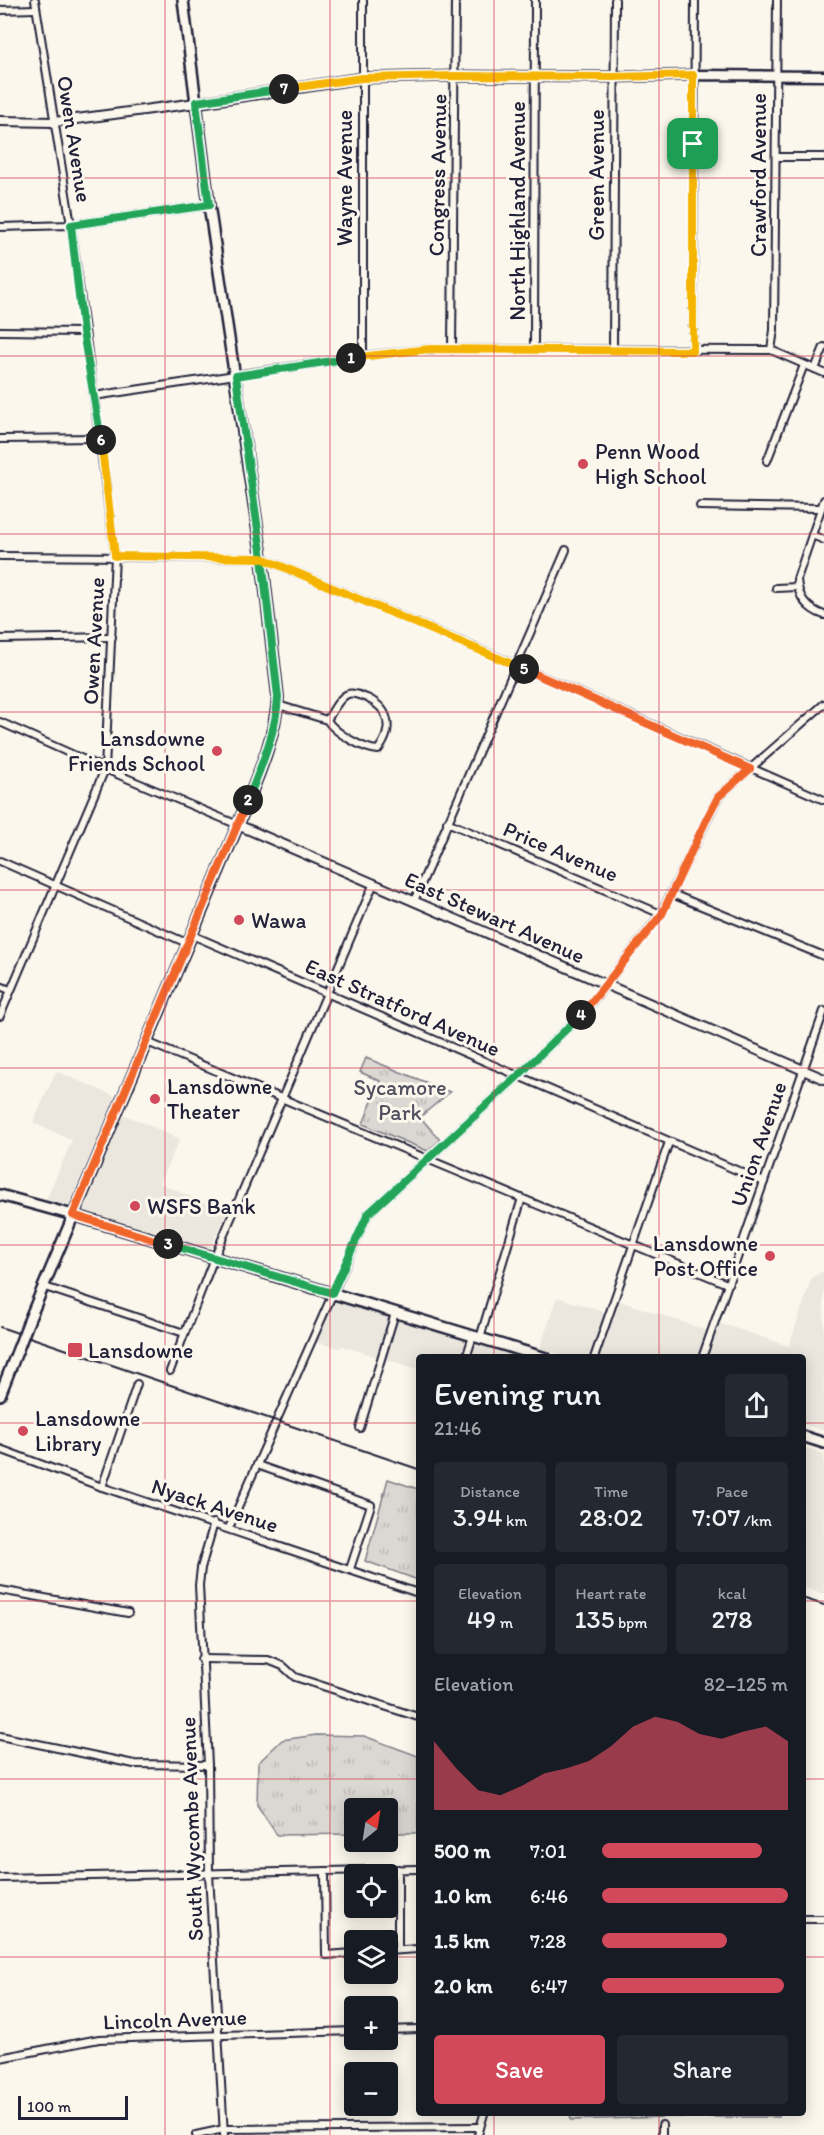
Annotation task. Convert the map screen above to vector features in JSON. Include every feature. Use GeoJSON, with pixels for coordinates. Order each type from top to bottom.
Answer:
{"type":"FeatureCollection","features":[{"type":"Feature","properties":{"kind":"main road"},"geometry":{"type":"LineString","coordinates":[[0,1395],[73,1215],[238,825],[268,748],[277,718],[278,705],[262,558],[209,205],[183,0]]}},
{"type":"Feature","properties":{"kind":"main road"},"geometry":{"type":"LineString","coordinates":[[196,102],[362,78],[824,76]]}},
{"type":"Feature","properties":{"kind":"main road"},"geometry":{"type":"LineString","coordinates":[[0,1195],[533,1354]]}},
{"type":"Feature","properties":{"kind":"main road"},"geometry":{"type":"LineString","coordinates":[[806,1437],[824,1443]]}},
{"type":"Feature","properties":{"kind":"street","name":"Owen Avenue"},"geometry":{"type":"LineString","coordinates":[[0,1016],[105,769],[115,556],[94,396],[83,332],[71,225],[35,0]]}},
{"type":"Feature","properties":{"kind":"street","name":"Wayne Avenue"},"geometry":{"type":"LineString","coordinates":[[363,0],[363,356]]}},
{"type":"Feature","properties":{"kind":"street","name":"Congress Avenue"},"geometry":{"type":"LineString","coordinates":[[452,350],[455,0]]}},
{"type":"Feature","properties":{"kind":"street","name":"North Highland Avenue"},"geometry":{"type":"LineString","coordinates":[[534,350],[535,0]]}},
{"type":"Feature","properties":{"kind":"street","name":"Green Avenue"},"geometry":{"type":"LineString","coordinates":[[612,350],[615,0]]}},
{"type":"Feature","properties":{"kind":"street"},"geometry":{"type":"LineString","coordinates":[[693,351],[694,0]]}},
{"type":"Feature","properties":{"kind":"street","name":"Crawford Avenue"},"geometry":{"type":"LineString","coordinates":[[771,350],[774,330],[777,157],[777,0]]}},
{"type":"Feature","properties":{"kind":"street"},"geometry":{"type":"LineString","coordinates":[[0,10],[36,9]]}},
{"type":"Feature","properties":{"kind":"street"},"geometry":{"type":"LineString","coordinates":[[0,120],[54,122],[196,102]]}},
{"type":"Feature","properties":{"kind":"street"},"geometry":{"type":"LineString","coordinates":[[777,157],[824,157]]}},
{"type":"Feature","properties":{"kind":"street"},"geometry":{"type":"LineString","coordinates":[[0,227],[71,225],[209,205]]}},
{"type":"Feature","properties":{"kind":"street"},"geometry":{"type":"LineString","coordinates":[[0,331],[83,332]]}},
{"type":"Feature","properties":{"kind":"street"},"geometry":{"type":"LineString","coordinates":[[815,369],[824,347]]}},
{"type":"Feature","properties":{"kind":"street"},"geometry":{"type":"LineString","coordinates":[[94,396],[363,356],[430,349],[771,350],[824,373]]}},
{"type":"Feature","properties":{"kind":"street"},"geometry":{"type":"LineString","coordinates":[[767,461],[804,365]]}},
{"type":"Feature","properties":{"kind":"street"},"geometry":{"type":"LineString","coordinates":[[0,439],[100,438]]}},
{"type":"Feature","properties":{"kind":"street"},"geometry":{"type":"LineString","coordinates":[[824,500],[797,579],[798,587],[809,608],[824,615]]}},
{"type":"Feature","properties":{"kind":"street"},"geometry":{"type":"LineString","coordinates":[[700,506],[821,508]]}},
{"type":"Feature","properties":{"kind":"street"},"geometry":{"type":"LineString","coordinates":[[811,538],[824,540]]}},
{"type":"Feature","properties":{"kind":"street"},"geometry":{"type":"LineString","coordinates":[[414,901],[566,550]]}},
{"type":"Feature","properties":{"kind":"street"},"geometry":{"type":"LineString","coordinates":[[0,556],[262,558],[516,665],[824,800]]}},
{"type":"Feature","properties":{"kind":"street"},"geometry":{"type":"LineString","coordinates":[[776,588],[798,587]]}},
{"type":"Feature","properties":{"kind":"street"},"geometry":{"type":"LineString","coordinates":[[0,639],[112,637]]}},
{"type":"Feature","properties":{"kind":"street"},"geometry":{"type":"LineString","coordinates":[[278,705],[327,720],[338,733],[372,749],[378,750],[388,728],[383,711],[378,704],[358,694],[348,694],[342,699],[327,720]]}},
{"type":"Feature","properties":{"kind":"street"},"geometry":{"type":"LineString","coordinates":[[229,1528],[368,1214],[585,1011],[662,914],[718,797],[824,704]]}},
{"type":"Feature","properties":{"kind":"street"},"geometry":{"type":"LineString","coordinates":[[0,722],[238,825]]}},
{"type":"Feature","properties":{"kind":"street","name":"Price Avenue"},"geometry":{"type":"LineString","coordinates":[[447,822],[662,914]]}},
{"type":"Feature","properties":{"kind":"street","name":"East Stewart Avenue"},"geometry":{"type":"LineString","coordinates":[[238,825],[824,1079]]}},
{"type":"Feature","properties":{"kind":"street","name":"East Stratford Avenue"},"geometry":{"type":"LineString","coordinates":[[0,861],[327,992],[765,1182]]}},
{"type":"Feature","properties":{"kind":"street"},"geometry":{"type":"LineString","coordinates":[[170,1371],[214,1258],[374,883]]}},
{"type":"Feature","properties":{"kind":"street"},"geometry":{"type":"LineString","coordinates":[[672,894],[824,956]]}},
{"type":"Feature","properties":{"kind":"street"},"geometry":{"type":"LineString","coordinates":[[0,986],[10,990]]}},
{"type":"Feature","properties":{"kind":"street","name":"Union Avenue"},"geometry":{"type":"LineString","coordinates":[[703,1354],[824,1011]]}},
{"type":"Feature","properties":{"kind":"street"},"geometry":{"type":"LineString","coordinates":[[147,1042],[727,1284]]}},
{"type":"Feature","properties":{"kind":"street"},"geometry":{"type":"LineString","coordinates":[[595,1354],[669,1142]]}},
{"type":"Feature","properties":{"kind":"street"},"geometry":{"type":"LineString","coordinates":[[468,1354],[476,1337],[522,1198]]}},
{"type":"Feature","properties":{"kind":"street"},"geometry":{"type":"LineString","coordinates":[[45,1287],[184,1334]]}},
{"type":"Feature","properties":{"kind":"street"},"geometry":{"type":"LineString","coordinates":[[360,1428],[395,1313]]}},
{"type":"Feature","properties":{"kind":"street"},"geometry":{"type":"LineString","coordinates":[[102,1487],[137,1384]]}},
{"type":"Feature","properties":{"kind":"street","name":"Nyack Avenue"},"geometry":{"type":"LineString","coordinates":[[0,1449],[102,1487],[416,1592]]}},
{"type":"Feature","properties":{"kind":"street"},"geometry":{"type":"LineString","coordinates":[[257,1465],[371,1505],[350,1569]]}},
{"type":"Feature","properties":{"kind":"street","name":"South Wycombe Avenue"},"geometry":{"type":"LineString","coordinates":[[214,1523],[200,1577],[201,1659],[208,1765],[209,1874],[224,2132]]}},
{"type":"Feature","properties":{"kind":"street"},"geometry":{"type":"LineString","coordinates":[[0,1590],[128,1613]]}},
{"type":"Feature","properties":{"kind":"street"},"geometry":{"type":"LineString","coordinates":[[201,1659],[268,1660],[283,1666],[295,1677],[416,1717]]}},
{"type":"Feature","properties":{"kind":"street"},"geometry":{"type":"LineString","coordinates":[[0,1736],[134,1764],[208,1765]]}},
{"type":"Feature","properties":{"kind":"street"},"geometry":{"type":"LineString","coordinates":[[398,1869],[416,1869]]}},
{"type":"Feature","properties":{"kind":"street"},"geometry":{"type":"LineString","coordinates":[[0,1878],[344,1870]]}},
{"type":"Feature","properties":{"kind":"street"},"geometry":{"type":"LineString","coordinates":[[325,1871],[326,1955],[344,1954]]}},
{"type":"Feature","properties":{"kind":"street"},"geometry":{"type":"LineString","coordinates":[[806,1919],[824,1919]]}},
{"type":"Feature","properties":{"kind":"street"},"geometry":{"type":"LineString","coordinates":[[398,1950],[416,1949]]}},
{"type":"Feature","properties":{"kind":"street"},"geometry":{"type":"LineString","coordinates":[[398,2030],[416,2029]]}},
{"type":"Feature","properties":{"kind":"street","name":"Lincoln Avenue"},"geometry":{"type":"LineString","coordinates":[[0,2058],[99,2039],[344,2031]]}},
{"type":"Feature","properties":{"kind":"street"},"geometry":{"type":"LineString","coordinates":[[478,2135],[483,2116]]}},
{"type":"Feature","properties":{"kind":"street"},"geometry":{"type":"LineString","coordinates":[[662,2125],[662,2135]]}},
{"type":"Feature","properties":{"kind":"street"},"geometry":{"type":"LineString","coordinates":[[196,2135],[224,2132],[480,2127]]}},
{"type":"Feature","properties":{"kind":"shaded area"},"geometry":{"type":"Polygon","coordinates":[[[56,1071],[119,1098],[114,1110],[180,1139],[159,1183],[226,1212],[210,1250],[46,1200],[72,1140],[33,1123],[56,1071]]]}},
{"type":"Feature","properties":{"kind":"shaded area"},"geometry":{"type":"Polygon","coordinates":[[[824,1271],[824,1430],[806,1425],[806,1354],[559,1354],[540,1348],[557,1297],[614,1315],[620,1301],[715,1333],[719,1323],[789,1346],[812,1277],[824,1271]]]}},
{"type":"Feature","properties":{"kind":"shaded area"},"geometry":{"type":"Polygon","coordinates":[[[334,1298],[519,1354],[416,1354],[416,1368],[342,1346],[339,1348],[314,1342],[334,1298]]]}},
{"type":"Feature","properties":{"kind":"shaded area"},"geometry":{"type":"Polygon","coordinates":[[[806,1448],[824,1454],[824,1594],[806,1588],[806,1448]]]}},
{"type":"Feature","properties":{"kind":"green space","name":"Sycamore Park"},"geometry":{"type":"Polygon","coordinates":[[[366,1058],[450,1092],[420,1117],[440,1140],[428,1151],[363,1124],[380,1081],[360,1072],[366,1058]]]}},
{"type":"Feature","properties":{"kind":"green space"},"geometry":{"type":"Polygon","coordinates":[[[388,1479],[416,1488],[416,1579],[365,1561],[388,1479]]]}},
{"type":"Feature","properties":{"kind":"green space"},"geometry":{"type":"Polygon","coordinates":[[[316,1735],[364,1736],[416,1755],[416,1833],[398,1833],[398,1798],[344,1798],[344,1834],[277,1835],[257,1805],[258,1763],[282,1740],[316,1735]]]}},
{"type":"Feature","properties":{"kind":"green space"},"geometry":{"type":"Polygon","coordinates":[[[570,2116],[665,2117],[571,2120],[570,2116]]]}},
{"type":"Feature","properties":{"kind":"green space"},"geometry":{"type":"Polygon","coordinates":[[[665,2116],[779,2116],[779,2117],[665,2116]]]}},
{"type":"Feature","properties":{"kind":"railway"},"geometry":{"type":"LineString","coordinates":[[0,1327],[416,1468]]}},
{"type":"Feature","properties":{"kind":"railway"},"geometry":{"type":"LineString","coordinates":[[806,1599],[824,1605]]}},
{"type":"Feature","properties":{"kind":"place","name":"Penn Wood High School"},"geometry":{"type":"Point","coordinates":[583,464]}},
{"type":"Feature","properties":{"kind":"place","name":"Lansdowne Friends School"},"geometry":{"type":"Point","coordinates":[217,751]}},
{"type":"Feature","properties":{"kind":"place","name":"Wawa"},"geometry":{"type":"Point","coordinates":[239,920]}},
{"type":"Feature","properties":{"kind":"place","name":"Lansdowne Theater"},"geometry":{"type":"Point","coordinates":[155,1099]}},
{"type":"Feature","properties":{"kind":"place","name":"WSFS Bank"},"geometry":{"type":"Point","coordinates":[135,1206]}},
{"type":"Feature","properties":{"kind":"place","name":"Lansdowne Post Office"},"geometry":{"type":"Point","coordinates":[770,1256]}},
{"type":"Feature","properties":{"kind":"place","name":"Lansdowne"},"geometry":{"type":"Point","coordinates":[75,1350]}},
{"type":"Feature","properties":{"kind":"place","name":"Lansdowne Library"},"geometry":{"type":"Point","coordinates":[23,1431]}},
{"type":"Feature","properties":{"kind":"route"},"geometry":{"type":"LineString","coordinates":[[693,144],[693,75],[362,78],[196,102],[209,205],[71,225],[83,332],[100,438],[115,556],[262,558],[516,665],[750,769],[718,797],[662,914],[596,999],[518,1076],[368,1214],[332,1293],[73,1215],[238,825],[268,748],[277,718],[278,697],[272,638],[262,558],[236,376],[363,356],[430,349],[693,351],[693,144]]}}]}
